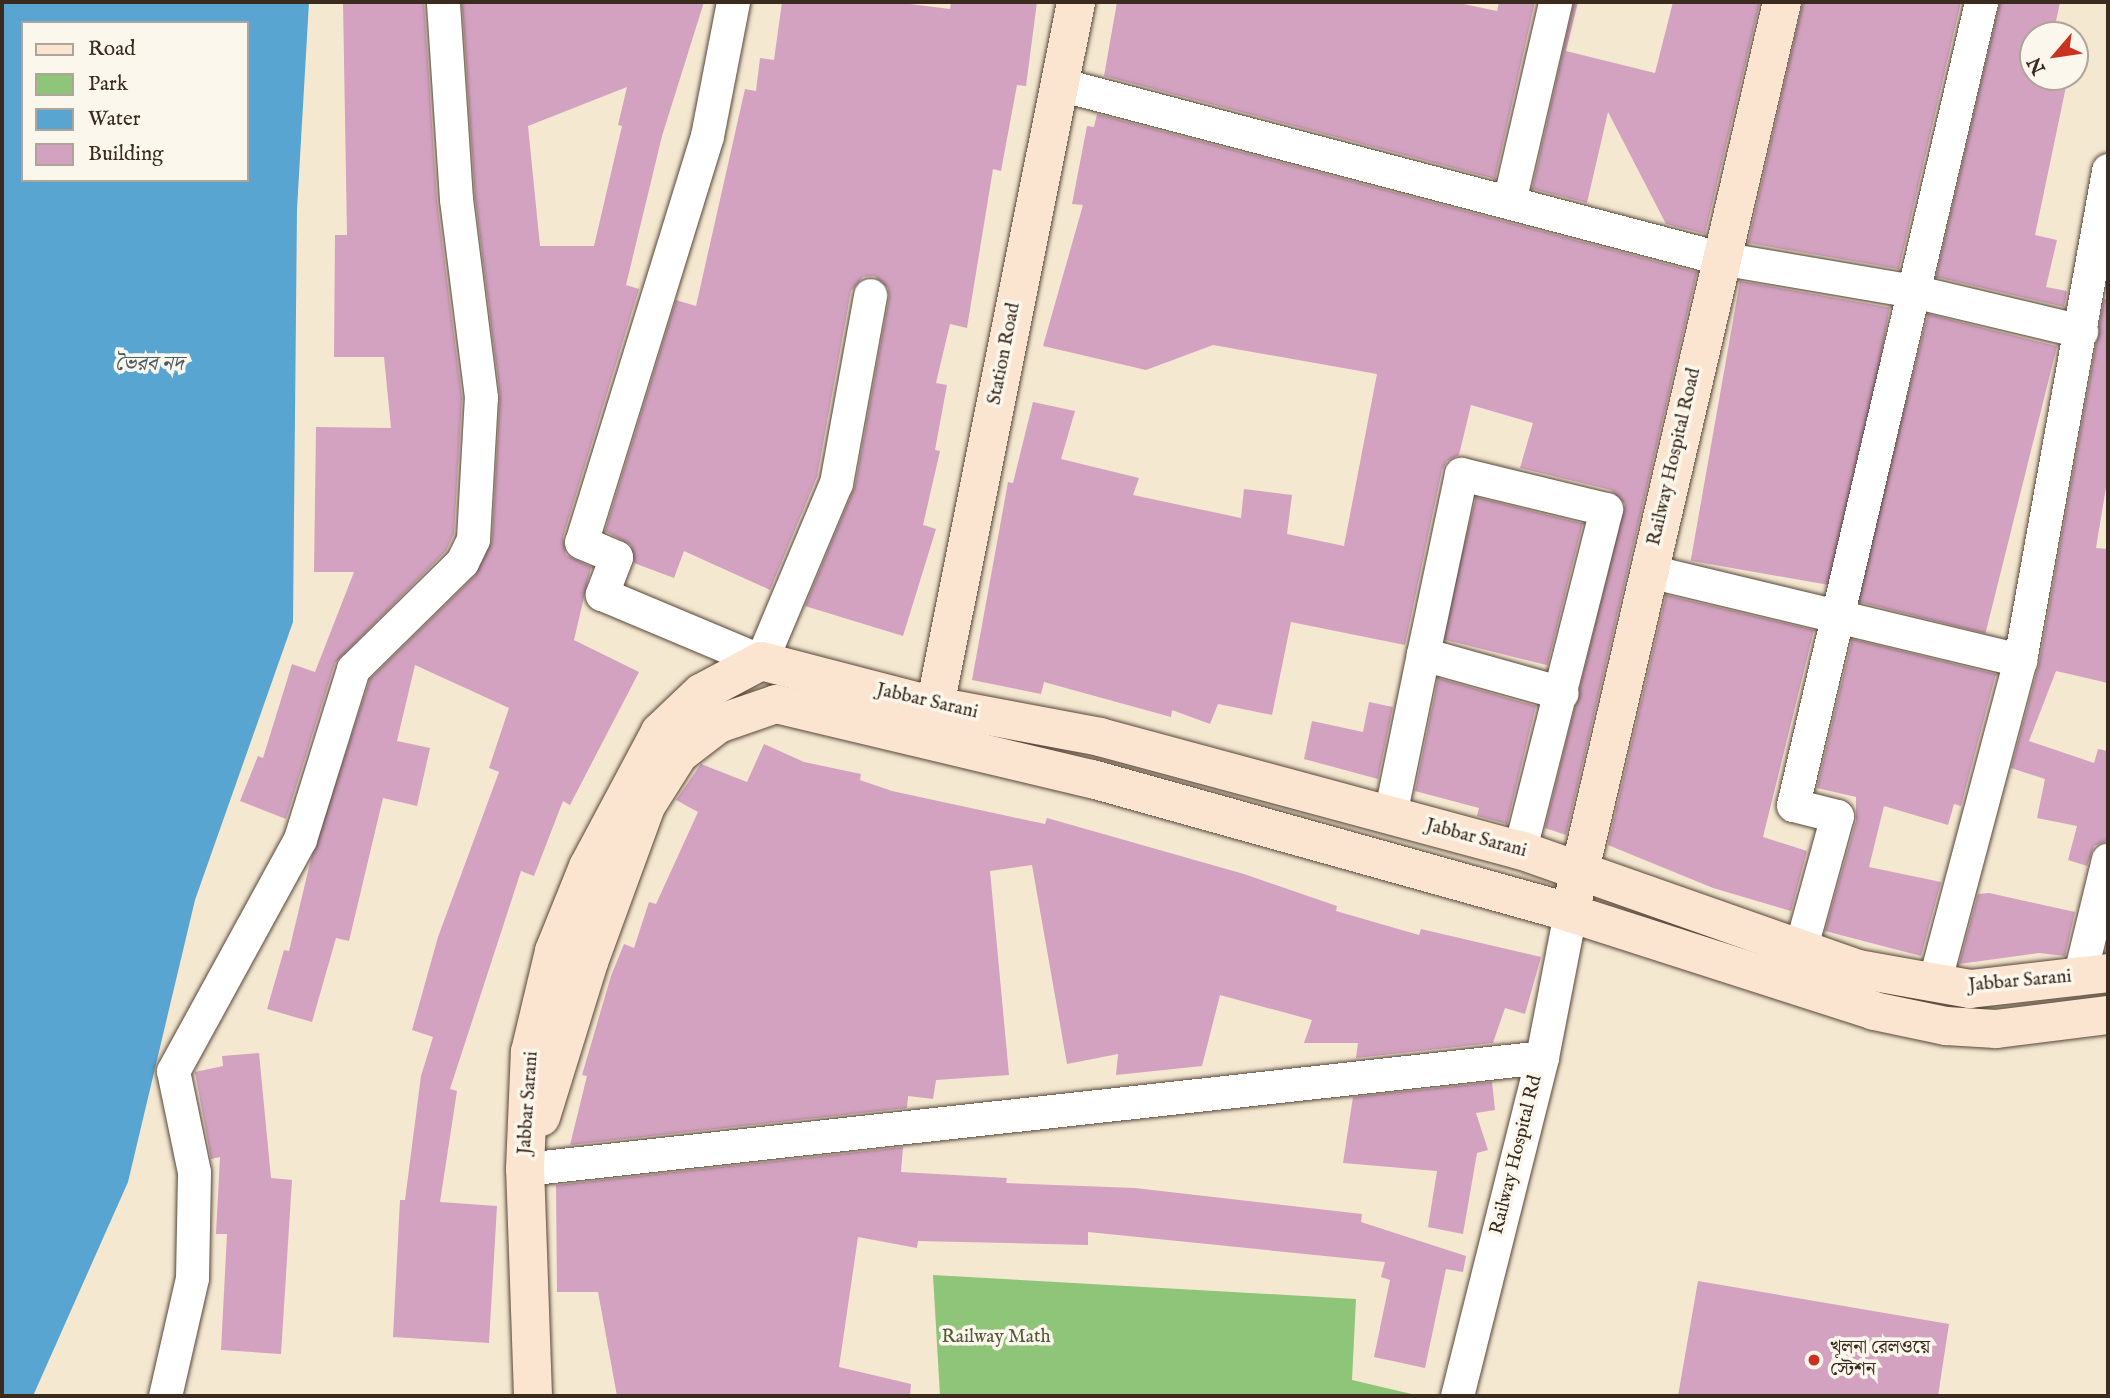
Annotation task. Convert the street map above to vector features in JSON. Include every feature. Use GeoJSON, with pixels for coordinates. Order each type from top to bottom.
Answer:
{"type":"FeatureCollection","features":[{"type":"Feature","properties":{"kind":"main road","name":"Station Road"},"geometry":{"type":"LineString","coordinates":[[935,706],[1076,2]]}},
{"type":"Feature","properties":{"kind":"main road","name":"Railway Hospital Road"},"geometry":{"type":"LineString","coordinates":[[1570,913],[1720,258],[1782,2]]}},
{"type":"Feature","properties":{"kind":"main road","name":"Jabbar Sarani"},"geometry":{"type":"LineString","coordinates":[[524,1169],[530,1052],[554,951],[588,867],[660,732],[701,693],[761,661],[935,706],[1100,737],[1520,850],[1857,969],[1970,989],[2094,975]]}},
{"type":"Feature","properties":{"kind":"main road","name":"Jabbar Sarani"},"geometry":{"type":"LineString","coordinates":[[524,1169],[589,962],[646,806],[679,754],[718,724],[776,704],[1092,779],[1570,913],[1874,1011],[1946,1027],[2010,1028],[2108,1015]]}},
{"type":"Feature","properties":{"kind":"main road"},"geometry":{"type":"LineString","coordinates":[[524,1169],[533,1396]]}},
{"type":"Feature","properties":{"kind":"street"},"geometry":{"type":"LineString","coordinates":[[165,1396],[192,1278],[194,1172],[173,1071],[300,839],[353,669],[462,562],[473,539],[481,397],[456,199],[443,2]]}},
{"type":"Feature","properties":{"kind":"street"},"geometry":{"type":"LineString","coordinates":[[733,2],[707,136],[581,542],[616,557],[602,594],[761,661],[836,483],[870,295]]}},
{"type":"Feature","properties":{"kind":"street"},"geometry":{"type":"LineString","coordinates":[[1509,202],[1555,2]]}},
{"type":"Feature","properties":{"kind":"street"},"geometry":{"type":"LineString","coordinates":[[1800,950],[1837,816],[1793,805],[1981,2]]}},
{"type":"Feature","properties":{"kind":"street"},"geometry":{"type":"LineString","coordinates":[[1059,84],[1720,258],[1913,291],[2081,331]]}},
{"type":"Feature","properties":{"kind":"street"},"geometry":{"type":"LineString","coordinates":[[1934,983],[2020,660],[2108,170]]}},
{"type":"Feature","properties":{"kind":"street"},"geometry":{"type":"LineString","coordinates":[[1390,816],[1461,474],[1606,509],[1562,693],[1520,850]]}},
{"type":"Feature","properties":{"kind":"street"},"geometry":{"type":"LineString","coordinates":[[1649,571],[2020,660]]}},
{"type":"Feature","properties":{"kind":"street"},"geometry":{"type":"LineString","coordinates":[[1423,654],[1562,693]]}},
{"type":"Feature","properties":{"kind":"street"},"geometry":{"type":"LineString","coordinates":[[2094,975],[2108,859]]}},
{"type":"Feature","properties":{"kind":"street","name":"Railway Hospital Rd"},"geometry":{"type":"LineString","coordinates":[[1457,1396],[1542,1057],[1570,913]]}},
{"type":"Feature","properties":{"kind":"street"},"geometry":{"type":"LineString","coordinates":[[524,1169],[1542,1057]]}},
{"type":"Feature","properties":{"kind":"green space","name":"Railway Math"},"geometry":{"type":"Polygon","coordinates":[[[933,1275],[1356,1299],[1352,1380],[1420,1396],[940,1396],[933,1275]]]}},
{"type":"Feature","properties":{"kind":"water","name":"ভৈরব নদ"},"geometry":{"type":"Polygon","coordinates":[[[2,2],[309,2],[297,209],[293,622],[195,900],[128,1182],[33,1396],[2,1396],[2,2]]]}},
{"type":"Feature","properties":{"kind":"building"},"geometry":{"type":"Polygon","coordinates":[[[343,2],[424,2],[437,201],[462,398],[454,534],[446,551],[335,663],[286,819],[240,801],[258,756],[263,758],[292,664],[315,672],[354,572],[314,572],[316,427],[391,428],[384,357],[334,357],[335,235],[347,235],[343,2]]]}},
{"type":"Feature","properties":{"kind":"building"},"geometry":{"type":"Polygon","coordinates":[[[462,2],[704,2],[662,136],[626,285],[639,289],[563,537],[566,555],[591,567],[574,640],[639,672],[570,805],[563,801],[534,876],[521,871],[450,1089],[457,1091],[440,1202],[497,1206],[489,1343],[393,1337],[400,1200],[405,1200],[421,1076],[433,1037],[412,1030],[438,937],[499,772],[489,768],[509,708],[415,665],[397,741],[430,748],[417,806],[383,798],[349,941],[336,938],[312,1022],[267,1009],[284,950],[289,951],[311,859],[370,679],[475,576],[492,541],[500,395],[475,197],[462,2]],[[627,87],[528,126],[540,246],[594,246],[622,126],[618,125],[627,87]]]}},
{"type":"Feature","properties":{"kind":"building"},"geometry":{"type":"Polygon","coordinates":[[[782,2],[894,2],[950,9],[951,2],[1037,2],[1026,86],[1017,85],[1001,171],[993,169],[967,328],[950,324],[936,383],[947,385],[935,450],[940,451],[923,525],[936,529],[903,636],[805,606],[855,486],[889,298],[888,288],[874,276],[863,277],[851,291],[817,477],[770,590],[684,551],[674,578],[634,563],[631,545],[605,531],[676,300],[696,306],[745,89],[756,91],[760,58],[774,60],[782,2]]]}},
{"type":"Feature","properties":{"kind":"building"},"geometry":{"type":"Polygon","coordinates":[[[1117,2],[1454,2],[1497,11],[1499,2],[1535,2],[1495,179],[1104,76],[1117,2]]]}},
{"type":"Feature","properties":{"kind":"building"},"geometry":{"type":"Polygon","coordinates":[[[1574,2],[1578,2],[1566,51],[1655,73],[1673,2],[1760,2],[1705,234],[1666,224],[1608,112],[1587,203],[1532,189],[1574,2]]]}},
{"type":"Feature","properties":{"kind":"building"},"geometry":{"type":"Polygon","coordinates":[[[1803,2],[1961,2],[1899,269],[1748,243],[1803,2]]]}},
{"type":"Feature","properties":{"kind":"building"},"geometry":{"type":"Polygon","coordinates":[[[2000,2],[2060,2],[2056,21],[2019,21],[2019,91],[2065,91],[2035,235],[2057,240],[2046,287],[2067,291],[2064,307],[1936,277],[2000,2]]]}},
{"type":"Feature","properties":{"kind":"building"},"geometry":{"type":"Polygon","coordinates":[[[1097,114],[1697,272],[1566,835],[1545,828],[1625,504],[1611,490],[1520,468],[1533,423],[1471,405],[1459,455],[1447,461],[1442,470],[1405,645],[1291,622],[1272,715],[1218,704],[1210,724],[1172,710],[1171,717],[1044,682],[1041,694],[972,680],[1008,482],[1013,483],[1033,402],[1075,411],[1061,459],[1139,478],[1133,495],[1241,518],[1244,489],[1292,495],[1287,534],[1344,546],[1377,374],[1213,345],[1146,370],[1043,346],[1083,205],[1072,204],[1087,126],[1094,127],[1097,114]]]}},
{"type":"Feature","properties":{"kind":"building"},"geometry":{"type":"Polygon","coordinates":[[[1740,281],[1890,307],[1840,587],[1691,561],[1740,281]]]}},
{"type":"Feature","properties":{"kind":"building"},"geometry":{"type":"Polygon","coordinates":[[[2104,299],[2108,300],[2108,475],[2096,548],[2108,549],[2108,683],[2056,671],[2029,741],[2094,763],[2098,749],[2108,751],[2108,840],[2094,846],[2087,866],[2068,860],[2077,826],[2037,818],[2045,779],[2011,768],[2039,664],[2104,299]]]}},
{"type":"Feature","properties":{"kind":"building"},"geometry":{"type":"Polygon","coordinates":[[[1928,314],[2057,346],[1985,633],[1856,601],[1928,314]]]}},
{"type":"Feature","properties":{"kind":"building"},"geometry":{"type":"Polygon","coordinates":[[[1476,497],[1583,524],[1547,665],[1441,639],[1476,497]]]}},
{"type":"Feature","properties":{"kind":"building"},"geometry":{"type":"Polygon","coordinates":[[[1666,595],[1814,630],[1763,837],[1807,851],[1791,911],[1713,888],[1608,845],[1666,595]]]}},
{"type":"Feature","properties":{"kind":"building"},"geometry":{"type":"Polygon","coordinates":[[[1852,639],[1996,674],[1961,806],[1954,804],[1948,825],[1884,806],[1869,867],[1941,882],[1921,956],[1825,931],[1856,821],[1856,797],[1817,788],[1852,639]]]}},
{"type":"Feature","properties":{"kind":"building"},"geometry":{"type":"Polygon","coordinates":[[[1438,678],[1536,706],[1507,824],[1477,816],[1479,808],[1415,791],[1438,678]]]}},
{"type":"Feature","properties":{"kind":"building"},"geometry":{"type":"Polygon","coordinates":[[[1369,702],[1393,707],[1378,779],[1304,759],[1312,721],[1363,732],[1369,702]]]}},
{"type":"Feature","properties":{"kind":"building"},"geometry":{"type":"Polygon","coordinates":[[[764,744],[804,762],[861,774],[860,780],[892,791],[1045,824],[1047,818],[1244,874],[1337,906],[1336,911],[1419,935],[1421,929],[1541,957],[1525,1014],[1505,1008],[1493,1043],[1356,1058],[1358,1043],[1304,1043],[1312,1020],[1220,995],[1202,1066],[1116,1075],[1118,1054],[1067,1064],[1032,865],[990,871],[1009,1075],[936,1080],[933,1099],[908,1096],[907,1108],[570,1145],[587,1076],[582,1075],[611,976],[624,944],[634,948],[649,902],[656,904],[698,812],[676,800],[701,764],[747,782],[764,744]]]}},
{"type":"Feature","properties":{"kind":"building"},"geometry":{"type":"Polygon","coordinates":[[[1989,893],[2075,912],[2065,956],[2039,953],[1959,964],[1978,894],[1989,893]]]}},
{"type":"Feature","properties":{"kind":"building"},"geometry":{"type":"Polygon","coordinates":[[[259,1053],[271,1178],[292,1180],[281,1354],[221,1350],[227,1234],[216,1234],[220,1157],[211,1159],[195,1072],[223,1066],[222,1056],[259,1053]]]}},
{"type":"Feature","properties":{"kind":"building"},"geometry":{"type":"Polygon","coordinates":[[[1492,1082],[1495,1110],[1476,1113],[1488,1150],[1477,1153],[1463,1234],[1428,1227],[1437,1171],[1343,1163],[1353,1097],[1492,1082]]]}},
{"type":"Feature","properties":{"kind":"building"},"geometry":{"type":"Polygon","coordinates":[[[903,1147],[901,1172],[1007,1178],[1006,1183],[1135,1188],[1362,1214],[1361,1222],[1466,1256],[1463,1272],[1446,1269],[1425,1368],[1374,1357],[1390,1280],[1381,1277],[1385,1262],[1088,1232],[1088,1245],[918,1241],[917,1248],[858,1237],[839,1367],[911,1384],[910,1396],[617,1396],[598,1292],[557,1292],[556,1185],[903,1147]]]}},
{"type":"Feature","properties":{"kind":"building","name":"খুলনা রেলওয়ে স্টেশন"},"geometry":{"type":"Polygon","coordinates":[[[1698,1281],[1949,1324],[1938,1396],[1678,1396],[1698,1281]]]}},
{"type":"Feature","properties":{"kind":"place","name":"খুলনা রেলওয়ে স্টেশন"},"geometry":{"type":"Point","coordinates":[1814,1360]}}]}
